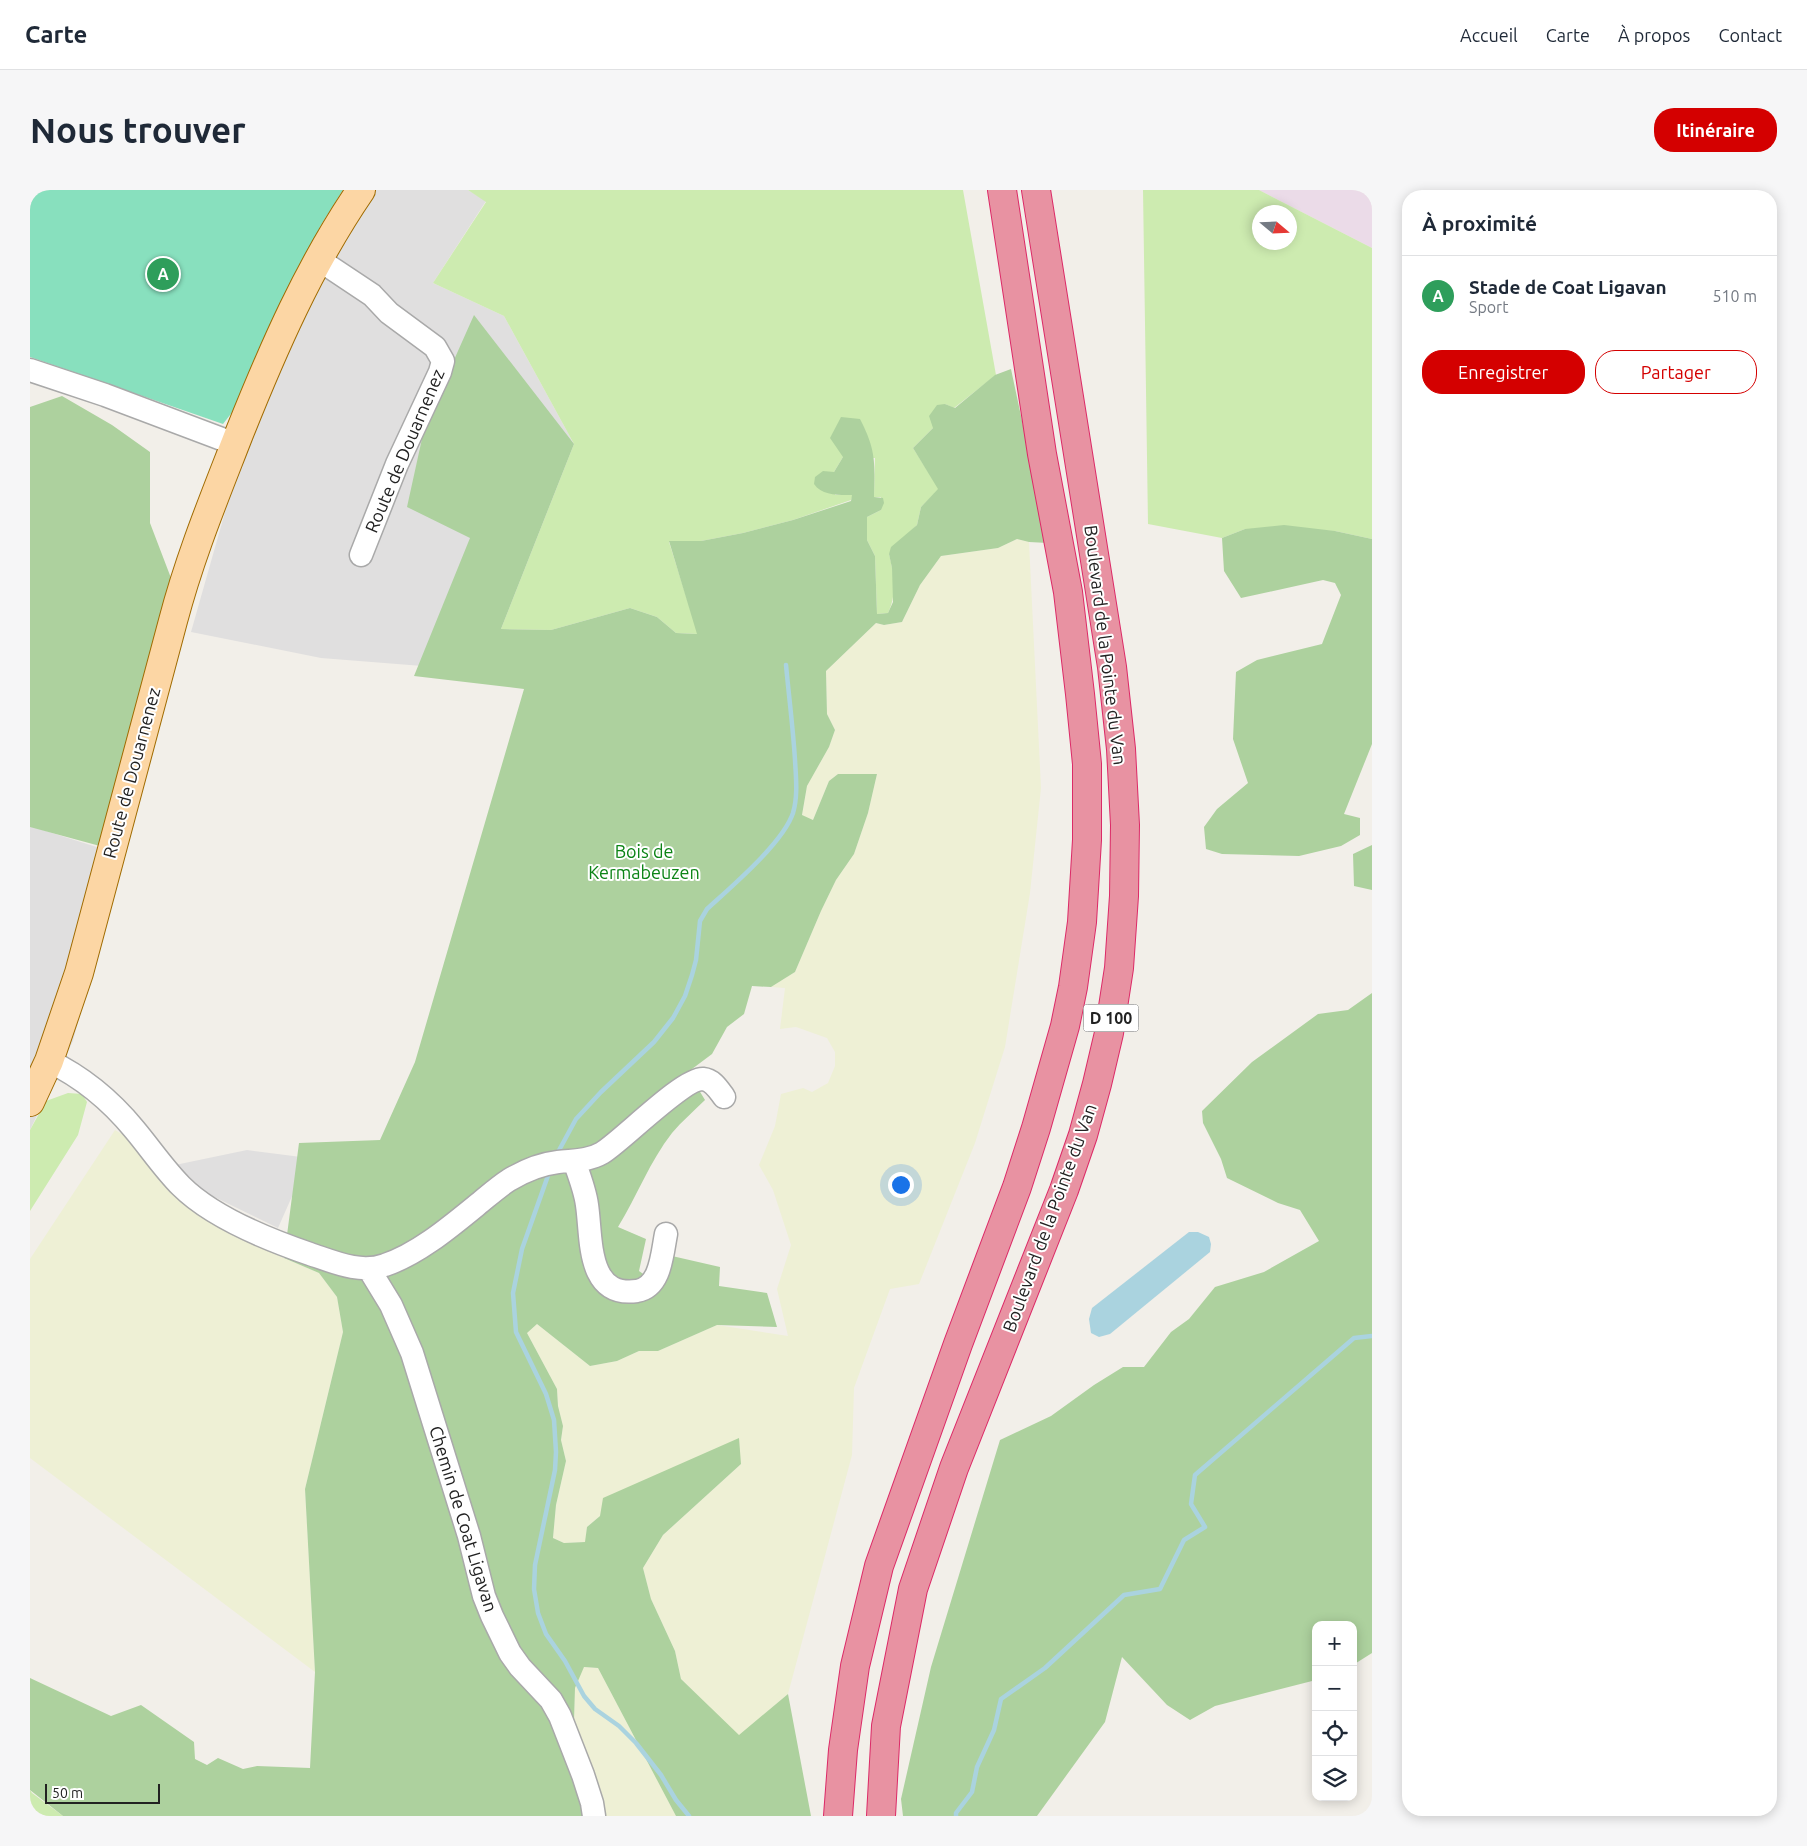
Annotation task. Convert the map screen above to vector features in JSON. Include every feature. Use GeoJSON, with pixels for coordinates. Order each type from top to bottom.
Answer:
{"type":"FeatureCollection","features":[{"type":"Feature","properties":{"kind":"highway","name":"Boulevard de la Pointe du Van"},"geometry":{"type":"LineString","coordinates":[[838,1816],[843,1750],[855,1666],[879,1566],[1034,1137],[1065,1026],[1073,987],[1082,922],[1087,840],[1087,764],[1080,694],[1068,592],[1039,435],[1002,190]]}},
{"type":"Feature","properties":{"kind":"highway","name":"Boulevard de la Pointe du Van"},"geometry":{"type":"LineString","coordinates":[[881,1816],[886,1726],[914,1588],[954,1468],[1064,1190],[1083,1135],[1107,1041],[1119,968],[1124,896],[1125,825],[1121,749],[1104,611],[1036,190]]}},
{"type":"Feature","properties":{"kind":"main road","name":"Route de Douarnenez"},"geometry":{"type":"LineString","coordinates":[[30,1102],[49,1061],[79,973],[186,571],[210,505],[280,335],[318,258],[361,190]]}},
{"type":"Feature","properties":{"kind":"street","name":"Route de Douarnenez"},"geometry":{"type":"LineString","coordinates":[[318,258],[372,295],[389,313],[425,338],[439,351],[443,361],[440,372],[397,464],[361,554]]}},
{"type":"Feature","properties":{"kind":"street"},"geometry":{"type":"LineString","coordinates":[[30,370],[105,395],[235,444]]}},
{"type":"Feature","properties":{"kind":"street"},"geometry":{"type":"LineString","coordinates":[[49,1061],[80,1078],[107,1101],[133,1128],[173,1178],[195,1198],[210,1208],[260,1234],[296,1249],[352,1267],[369,1269],[398,1260],[424,1245],[508,1180],[533,1167],[591,1158],[608,1150],[676,1093],[700,1079],[710,1081],[724,1097]]}},
{"type":"Feature","properties":{"kind":"street"},"geometry":{"type":"LineString","coordinates":[[560,1162],[587,1204],[592,1248],[598,1273],[608,1285],[623,1291],[643,1290],[650,1285],[658,1274],[666,1234]]}},
{"type":"Feature","properties":{"kind":"street","name":"Chemin de Coat Ligavan"},"geometry":{"type":"LineString","coordinates":[[369,1269],[391,1305],[412,1353],[469,1536],[484,1596],[492,1616],[510,1652],[520,1667],[551,1700],[560,1716],[586,1784],[594,1816]]}},
{"type":"Feature","properties":{"kind":"shaded area"},"geometry":{"type":"Polygon","coordinates":[[[376,190],[468,190],[486,201],[433,283],[504,316],[574,444],[435,667],[321,658],[191,632],[233,484],[274,380],[328,265],[376,190]]]}},
{"type":"Feature","properties":{"kind":"shaded area"},"geometry":{"type":"Polygon","coordinates":[[[1259,190],[1372,190],[1372,248],[1297,210],[1297,205],[1288,205],[1259,190]]]}},
{"type":"Feature","properties":{"kind":"shaded area"},"geometry":{"type":"Polygon","coordinates":[[[30,826],[122,855],[73,1041],[30,1130],[30,826]]]}},
{"type":"Feature","properties":{"kind":"shaded area"},"geometry":{"type":"Polygon","coordinates":[[[247,1150],[309,1158],[278,1228],[194,1187],[175,1165],[247,1150]]]}},
{"type":"Feature","properties":{"kind":"green space"},"geometry":{"type":"Polygon","coordinates":[[[30,190],[343,190],[321,225],[272,324],[237,406],[223,424],[30,357],[30,190]]]}},
{"type":"Feature","properties":{"kind":"green space"},"geometry":{"type":"Polygon","coordinates":[[[468,190],[963,190],[996,375],[954,408],[945,404],[933,428],[913,448],[939,489],[921,507],[917,525],[889,554],[894,591],[888,613],[877,614],[875,556],[867,540],[867,517],[881,510],[881,497],[874,497],[875,458],[843,457],[834,472],[835,495],[853,495],[851,500],[793,520],[743,533],[701,541],[669,542],[698,634],[676,633],[657,617],[630,608],[551,630],[501,629],[574,444],[504,316],[433,283],[486,202],[468,190]]]}},
{"type":"Feature","properties":{"kind":"green space"},"geometry":{"type":"Polygon","coordinates":[[[1143,190],[1259,190],[1288,205],[1252,205],[1252,250],[1297,250],[1297,210],[1372,248],[1372,539],[1335,531],[1245,529],[1222,538],[1148,524],[1143,190]]]}},
{"type":"Feature","properties":{"kind":"green space","name":"Bois de Kermabeuzen"},"geometry":{"type":"Polygon","coordinates":[[[474,315],[574,444],[501,629],[551,630],[630,608],[657,617],[676,633],[697,634],[669,541],[701,541],[743,533],[793,520],[851,501],[852,495],[826,493],[814,484],[815,477],[823,471],[834,472],[843,457],[830,438],[841,417],[860,419],[872,448],[874,497],[883,498],[884,503],[881,510],[867,517],[867,540],[875,556],[877,614],[888,613],[893,602],[892,568],[889,554],[891,547],[917,525],[921,507],[938,489],[913,448],[933,428],[929,416],[937,405],[945,404],[955,408],[995,375],[1011,369],[1048,543],[1017,539],[998,548],[941,556],[920,585],[902,622],[884,625],[876,623],[826,671],[827,714],[835,730],[829,747],[807,786],[802,815],[813,820],[829,781],[838,774],[877,774],[868,813],[854,854],[836,880],[795,972],[771,987],[752,986],[744,1014],[727,1027],[712,1054],[688,1072],[705,1100],[664,1144],[618,1227],[646,1239],[639,1271],[656,1283],[672,1256],[720,1267],[719,1286],[767,1293],[777,1327],[717,1325],[658,1351],[639,1351],[617,1361],[590,1366],[537,1324],[527,1333],[557,1389],[558,1406],[563,1426],[561,1440],[566,1461],[556,1505],[553,1538],[564,1543],[585,1542],[587,1527],[600,1516],[603,1498],[739,1438],[741,1464],[663,1535],[643,1568],[651,1599],[675,1651],[681,1679],[739,1735],[788,1694],[811,1816],[676,1816],[598,1668],[584,1667],[575,1688],[574,1721],[585,1816],[63,1816],[30,1790],[30,1678],[111,1716],[141,1705],[194,1742],[195,1759],[207,1765],[218,1758],[243,1769],[257,1766],[310,1768],[315,1672],[305,1489],[343,1332],[337,1297],[319,1273],[284,1258],[299,1143],[380,1140],[415,1062],[524,689],[414,676],[470,538],[407,507],[425,425],[474,315]]]}},
{"type":"Feature","properties":{"kind":"green space"},"geometry":{"type":"Polygon","coordinates":[[[62,396],[112,425],[150,452],[150,523],[171,578],[160,637],[100,846],[30,827],[30,407],[62,396]]]}},
{"type":"Feature","properties":{"kind":"green space"},"geometry":{"type":"Polygon","coordinates":[[[1284,525],[1335,531],[1372,539],[1372,744],[1344,814],[1360,818],[1360,835],[1341,846],[1299,856],[1222,854],[1206,849],[1204,827],[1217,809],[1248,783],[1233,739],[1236,672],[1257,660],[1322,644],[1341,595],[1335,583],[1323,580],[1241,598],[1224,571],[1222,538],[1245,529],[1284,525]]]}},
{"type":"Feature","properties":{"kind":"green space"},"geometry":{"type":"Polygon","coordinates":[[[1017,539],[1029,542],[1041,788],[1030,893],[1005,1047],[975,1143],[919,1284],[890,1289],[854,1388],[852,1455],[788,1694],[739,1736],[681,1679],[675,1651],[651,1599],[643,1568],[663,1535],[741,1464],[600,1516],[587,1527],[586,1542],[564,1543],[553,1538],[556,1505],[566,1461],[561,1440],[563,1426],[558,1406],[557,1389],[527,1333],[537,1324],[590,1366],[617,1361],[639,1351],[658,1351],[717,1325],[788,1336],[777,1289],[791,1245],[773,1190],[759,1165],[775,1126],[781,1094],[803,1088],[812,1092],[828,1083],[835,1066],[835,1052],[827,1038],[796,1027],[780,1029],[785,988],[771,987],[795,972],[836,880],[854,854],[868,813],[877,774],[838,774],[829,781],[813,820],[802,816],[807,786],[829,747],[835,730],[827,714],[826,671],[876,623],[884,625],[902,622],[920,585],[941,556],[998,548],[1017,539]]]}},
{"type":"Feature","properties":{"kind":"green space"},"geometry":{"type":"Polygon","coordinates":[[[1372,845],[1372,890],[1354,886],[1353,854],[1372,845]]]}},
{"type":"Feature","properties":{"kind":"green space"},"geometry":{"type":"Polygon","coordinates":[[[1372,993],[1372,1653],[1357,1662],[1357,1621],[1312,1621],[1312,1681],[1215,1706],[1190,1720],[1167,1705],[1122,1657],[1105,1722],[1037,1816],[903,1816],[901,1799],[931,1667],[1000,1440],[1051,1416],[1123,1367],[1144,1367],[1171,1332],[1189,1319],[1215,1287],[1264,1272],[1319,1241],[1300,1210],[1278,1203],[1227,1178],[1221,1159],[1203,1123],[1202,1111],[1252,1062],[1318,1014],[1348,1010],[1372,993]]]}},
{"type":"Feature","properties":{"kind":"green space"},"geometry":{"type":"Polygon","coordinates":[[[68,1093],[82,1094],[87,1102],[78,1135],[30,1211],[30,1130],[46,1101],[68,1093]]]}},
{"type":"Feature","properties":{"kind":"green space"},"geometry":{"type":"Polygon","coordinates":[[[115,1130],[129,1138],[232,1230],[284,1258],[319,1273],[337,1297],[343,1332],[305,1489],[315,1672],[30,1458],[30,1259],[115,1130]]]}},
{"type":"Feature","properties":{"kind":"green space"},"geometry":{"type":"Polygon","coordinates":[[[583,1667],[598,1668],[676,1816],[585,1816],[574,1721],[575,1688],[583,1667]]]}},
{"type":"Feature","properties":{"kind":"green space"},"geometry":{"type":"Polygon","coordinates":[[[30,1790],[32,1793],[63,1816],[30,1816],[30,1790]]]}},
{"type":"Feature","properties":{"kind":"water"},"geometry":{"type":"Polygon","coordinates":[[[1189,1232],[1198,1232],[1209,1237],[1211,1244],[1210,1252],[1110,1334],[1099,1337],[1091,1333],[1089,1319],[1092,1308],[1189,1232]]]}},
{"type":"Feature","properties":{"kind":"waterway"},"geometry":{"type":"LineString","coordinates":[[557,1154],[576,1119],[601,1092],[654,1042],[673,1018],[685,996],[692,975],[696,960],[700,921],[707,909],[768,851],[779,838],[793,813],[796,794],[796,773],[786,665]]}},
{"type":"Feature","properties":{"kind":"waterway"},"geometry":{"type":"LineString","coordinates":[[550,1170],[522,1249],[513,1293],[516,1332],[546,1394],[554,1420],[555,1470],[535,1565],[534,1589],[538,1613],[546,1634],[565,1661],[584,1696],[595,1709],[619,1726],[636,1743],[689,1816]]}},
{"type":"Feature","properties":{"kind":"waterway"},"geometry":{"type":"LineString","coordinates":[[956,1816],[956,1813],[972,1792],[977,1767],[994,1730],[1001,1699],[1045,1668],[1124,1595],[1160,1589],[1184,1540],[1205,1527],[1191,1504],[1195,1475],[1354,1338],[1372,1336]]}},
{"type":"Feature","properties":{"kind":"place","name":"Stade de Coat Ligavan"},"geometry":{"type":"Point","coordinates":[163,274]}}]}
